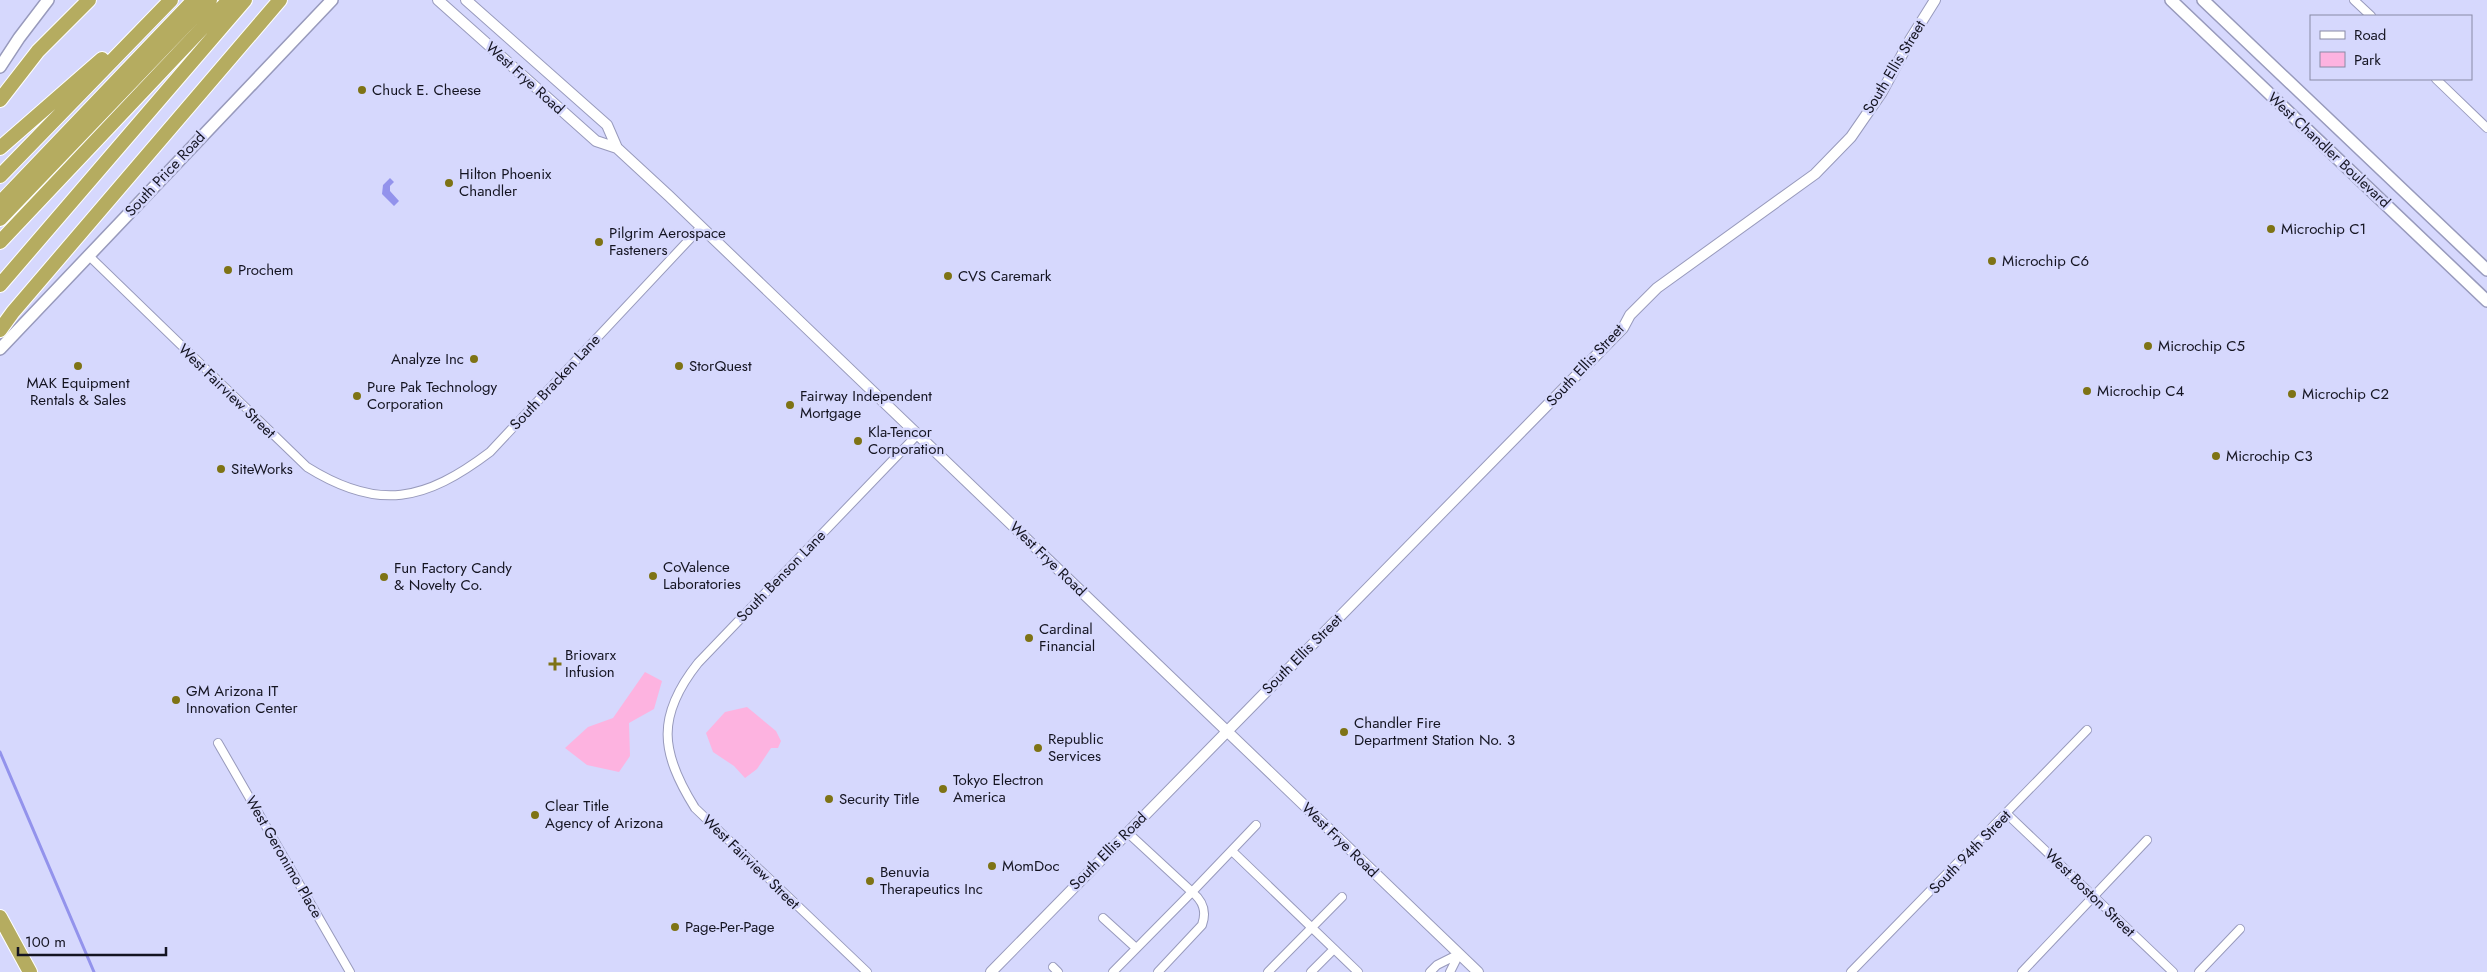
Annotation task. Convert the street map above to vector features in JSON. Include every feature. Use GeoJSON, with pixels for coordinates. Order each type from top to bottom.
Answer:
{"type":"FeatureCollection","features":[{"type":"Feature","properties":{"kind":"highway"},"geometry":{"type":"LineString","coordinates":[[0,100],[38,51],[89,0]]}},
{"type":"Feature","properties":{"kind":"highway"},"geometry":{"type":"LineString","coordinates":[[0,148],[171,0]]}},
{"type":"Feature","properties":{"kind":"highway"},"geometry":{"type":"LineString","coordinates":[[2,173],[171,0]]}},
{"type":"Feature","properties":{"kind":"highway"},"geometry":{"type":"LineString","coordinates":[[0,203],[194,0]]}},
{"type":"Feature","properties":{"kind":"highway"},"geometry":{"type":"LineString","coordinates":[[0,219],[210,0]]}},
{"type":"Feature","properties":{"kind":"highway"},"geometry":{"type":"LineString","coordinates":[[0,242],[229,0]]}},
{"type":"Feature","properties":{"kind":"highway"},"geometry":{"type":"LineString","coordinates":[[0,285],[245,0]]}},
{"type":"Feature","properties":{"kind":"highway"},"geometry":{"type":"LineString","coordinates":[[0,330],[13,312],[280,0]]}},
{"type":"Feature","properties":{"kind":"highway"},"geometry":{"type":"LineString","coordinates":[[0,916],[30,972]]}},
{"type":"Feature","properties":{"kind":"main road"},"geometry":{"type":"LineString","coordinates":[[0,67],[48,0]]}},
{"type":"Feature","properties":{"kind":"main road","name":"South Price Road"},"geometry":{"type":"LineString","coordinates":[[0,349],[332,0]]}},
{"type":"Feature","properties":{"kind":"main road","name":"West Chandler Boulevard"},"geometry":{"type":"LineString","coordinates":[[2171,0],[2486,298]]}},
{"type":"Feature","properties":{"kind":"main road","name":"West Chandler Boulevard"},"geometry":{"type":"LineString","coordinates":[[2203,0],[2487,270]]}},
{"type":"Feature","properties":{"kind":"street","name":"West Frye Road"},"geometry":{"type":"LineString","coordinates":[[438,0],[596,141],[617,148]]}},
{"type":"Feature","properties":{"kind":"street","name":"West Frye Road"},"geometry":{"type":"LineString","coordinates":[[466,0],[607,124],[617,148],[1478,972]]}},
{"type":"Feature","properties":{"kind":"street","name":"South Ellis Street"},"geometry":{"type":"LineString","coordinates":[[1226,731],[1623,328],[1630,315],[1657,288],[1815,174],[1851,137],[1882,92],[1910,40],[1935,0]]}},
{"type":"Feature","properties":{"kind":"street"},"geometry":{"type":"LineString","coordinates":[[2354,0],[2370,15]]}},
{"type":"Feature","properties":{"kind":"street"},"geometry":{"type":"LineString","coordinates":[[478,35],[490,21]]}},
{"type":"Feature","properties":{"kind":"street"},"geometry":{"type":"LineString","coordinates":[[2437,80],[2487,128]]}},
{"type":"Feature","properties":{"kind":"street","name":"South Bracken Lane"},"geometry":{"type":"LineString","coordinates":[[384,496],[425,490],[459,475],[490,452],[701,227]]}},
{"type":"Feature","properties":{"kind":"street","name":"West Fairview Street"},"geometry":{"type":"LineString","coordinates":[[88,255],[307,467],[342,487],[384,496]]}},
{"type":"Feature","properties":{"kind":"street","name":"South Benson Lane"},"geometry":{"type":"LineString","coordinates":[[667,732],[671,707],[681,684],[698,663],[918,434]]}},
{"type":"Feature","properties":{"kind":"street","name":"South 94th Street"},"geometry":{"type":"LineString","coordinates":[[1851,972],[2087,730]]}},
{"type":"Feature","properties":{"kind":"street","name":"South Ellis Road"},"geometry":{"type":"LineString","coordinates":[[991,972],[1226,731]]}},
{"type":"Feature","properties":{"kind":"street","name":"West Fairview Street"},"geometry":{"type":"LineString","coordinates":[[667,732],[676,777],[695,808],[867,972]]}},
{"type":"Feature","properties":{"kind":"street","name":"West Geronimo Place"},"geometry":{"type":"LineString","coordinates":[[218,743],[350,972]]}},
{"type":"Feature","properties":{"kind":"street","name":"West Boston Street"},"geometry":{"type":"LineString","coordinates":[[2007,814],[2173,972]]}},
{"type":"Feature","properties":{"kind":"street"},"geometry":{"type":"LineString","coordinates":[[1125,972],[1116,969],[1256,825]]}},
{"type":"Feature","properties":{"kind":"street"},"geometry":{"type":"LineString","coordinates":[[1127,832],[1192,892],[1203,906],[1205,916],[1202,925],[1158,972]]}},
{"type":"Feature","properties":{"kind":"street"},"geometry":{"type":"LineString","coordinates":[[2022,972],[2147,840]]}},
{"type":"Feature","properties":{"kind":"street"},"geometry":{"type":"LineString","coordinates":[[1232,851],[1358,972]]}},
{"type":"Feature","properties":{"kind":"street"},"geometry":{"type":"LineString","coordinates":[[1268,972],[1342,897]]}},
{"type":"Feature","properties":{"kind":"street"},"geometry":{"type":"LineString","coordinates":[[1103,918],[1136,948]]}},
{"type":"Feature","properties":{"kind":"street"},"geometry":{"type":"LineString","coordinates":[[2199,972],[2240,928]]}},
{"type":"Feature","properties":{"kind":"street"},"geometry":{"type":"LineString","coordinates":[[1311,972],[1334,949]]}},
{"type":"Feature","properties":{"kind":"street"},"geometry":{"type":"LineString","coordinates":[[1430,972],[1437,965],[1459,954]]}},
{"type":"Feature","properties":{"kind":"street"},"geometry":{"type":"LineString","coordinates":[[1450,972],[1459,954]]}},
{"type":"Feature","properties":{"kind":"green space"},"geometry":{"type":"Polygon","coordinates":[[[645,672],[662,681],[654,709],[629,723],[630,756],[619,772],[587,765],[565,748],[588,727],[613,718],[645,672]]]}},
{"type":"Feature","properties":{"kind":"green space"},"geometry":{"type":"Polygon","coordinates":[[[747,707],[776,731],[781,741],[778,748],[771,748],[757,769],[745,778],[734,766],[713,752],[706,733],[725,712],[747,707]]]}},
{"type":"Feature","properties":{"kind":"shaded area"},"geometry":{"type":"Polygon","coordinates":[[[390,178],[394,182],[390,186],[390,191],[399,201],[394,206],[382,194],[383,185],[390,178]]]}},
{"type":"Feature","properties":{"kind":"waterway"},"geometry":{"type":"LineString","coordinates":[[0,752],[94,972]]}},
{"type":"Feature","properties":{"kind":"place","name":"Chuck E. Cheese"},"geometry":{"type":"Point","coordinates":[362,90]}},
{"type":"Feature","properties":{"kind":"place","name":"Hilton Phoenix Chandler"},"geometry":{"type":"Point","coordinates":[449,183]}},
{"type":"Feature","properties":{"kind":"place","name":"Microchip C1"},"geometry":{"type":"Point","coordinates":[2271,229]}},
{"type":"Feature","properties":{"kind":"place","name":"Pilgrim Aerospace Fasteners"},"geometry":{"type":"Point","coordinates":[599,242]}},
{"type":"Feature","properties":{"kind":"place","name":"Microchip C6"},"geometry":{"type":"Point","coordinates":[1992,261]}},
{"type":"Feature","properties":{"kind":"place","name":"Prochem"},"geometry":{"type":"Point","coordinates":[228,270]}},
{"type":"Feature","properties":{"kind":"place","name":"CVS Caremark"},"geometry":{"type":"Point","coordinates":[948,276]}},
{"type":"Feature","properties":{"kind":"place","name":"Microchip C5"},"geometry":{"type":"Point","coordinates":[2148,346]}},
{"type":"Feature","properties":{"kind":"place","name":"Analyze Inc"},"geometry":{"type":"Point","coordinates":[474,359]}},
{"type":"Feature","properties":{"kind":"place","name":"MAK Equipment Rentals & Sales"},"geometry":{"type":"Point","coordinates":[78,366]}},
{"type":"Feature","properties":{"kind":"place","name":"StorQuest"},"geometry":{"type":"Point","coordinates":[679,366]}},
{"type":"Feature","properties":{"kind":"place","name":"Microchip C4"},"geometry":{"type":"Point","coordinates":[2087,391]}},
{"type":"Feature","properties":{"kind":"place","name":"Microchip C2"},"geometry":{"type":"Point","coordinates":[2292,394]}},
{"type":"Feature","properties":{"kind":"place","name":"Pure Pak Technology Corporation"},"geometry":{"type":"Point","coordinates":[357,396]}},
{"type":"Feature","properties":{"kind":"place","name":"Fairway Independent Mortgage"},"geometry":{"type":"Point","coordinates":[790,405]}},
{"type":"Feature","properties":{"kind":"place","name":"Kla-Tencor Corporation"},"geometry":{"type":"Point","coordinates":[858,441]}},
{"type":"Feature","properties":{"kind":"place","name":"Microchip C3"},"geometry":{"type":"Point","coordinates":[2216,456]}},
{"type":"Feature","properties":{"kind":"place","name":"SiteWorks"},"geometry":{"type":"Point","coordinates":[221,469]}},
{"type":"Feature","properties":{"kind":"place","name":"CoValence Laboratories"},"geometry":{"type":"Point","coordinates":[653,576]}},
{"type":"Feature","properties":{"kind":"place","name":"Fun Factory Candy & Novelty Co."},"geometry":{"type":"Point","coordinates":[384,577]}},
{"type":"Feature","properties":{"kind":"place","name":"Cardinal Financial"},"geometry":{"type":"Point","coordinates":[1029,638]}},
{"type":"Feature","properties":{"kind":"place","name":"Briovarx Infusion"},"geometry":{"type":"Point","coordinates":[555,664]}},
{"type":"Feature","properties":{"kind":"place","name":"GM Arizona IT Innovation Center"},"geometry":{"type":"Point","coordinates":[176,700]}},
{"type":"Feature","properties":{"kind":"place","name":"Chandler Fire Department Station No. 3"},"geometry":{"type":"Point","coordinates":[1344,732]}},
{"type":"Feature","properties":{"kind":"place","name":"Republic Services"},"geometry":{"type":"Point","coordinates":[1038,748]}},
{"type":"Feature","properties":{"kind":"place","name":"Tokyo Electron America"},"geometry":{"type":"Point","coordinates":[943,789]}},
{"type":"Feature","properties":{"kind":"place","name":"Security Title"},"geometry":{"type":"Point","coordinates":[829,799]}},
{"type":"Feature","properties":{"kind":"place","name":"Clear Title Agency of Arizona"},"geometry":{"type":"Point","coordinates":[535,815]}},
{"type":"Feature","properties":{"kind":"place","name":"MomDoc"},"geometry":{"type":"Point","coordinates":[992,866]}},
{"type":"Feature","properties":{"kind":"place","name":"Benuvia Therapeutics Inc"},"geometry":{"type":"Point","coordinates":[870,881]}},
{"type":"Feature","properties":{"kind":"place","name":"Page-Per-Page"},"geometry":{"type":"Point","coordinates":[675,927]}}]}
